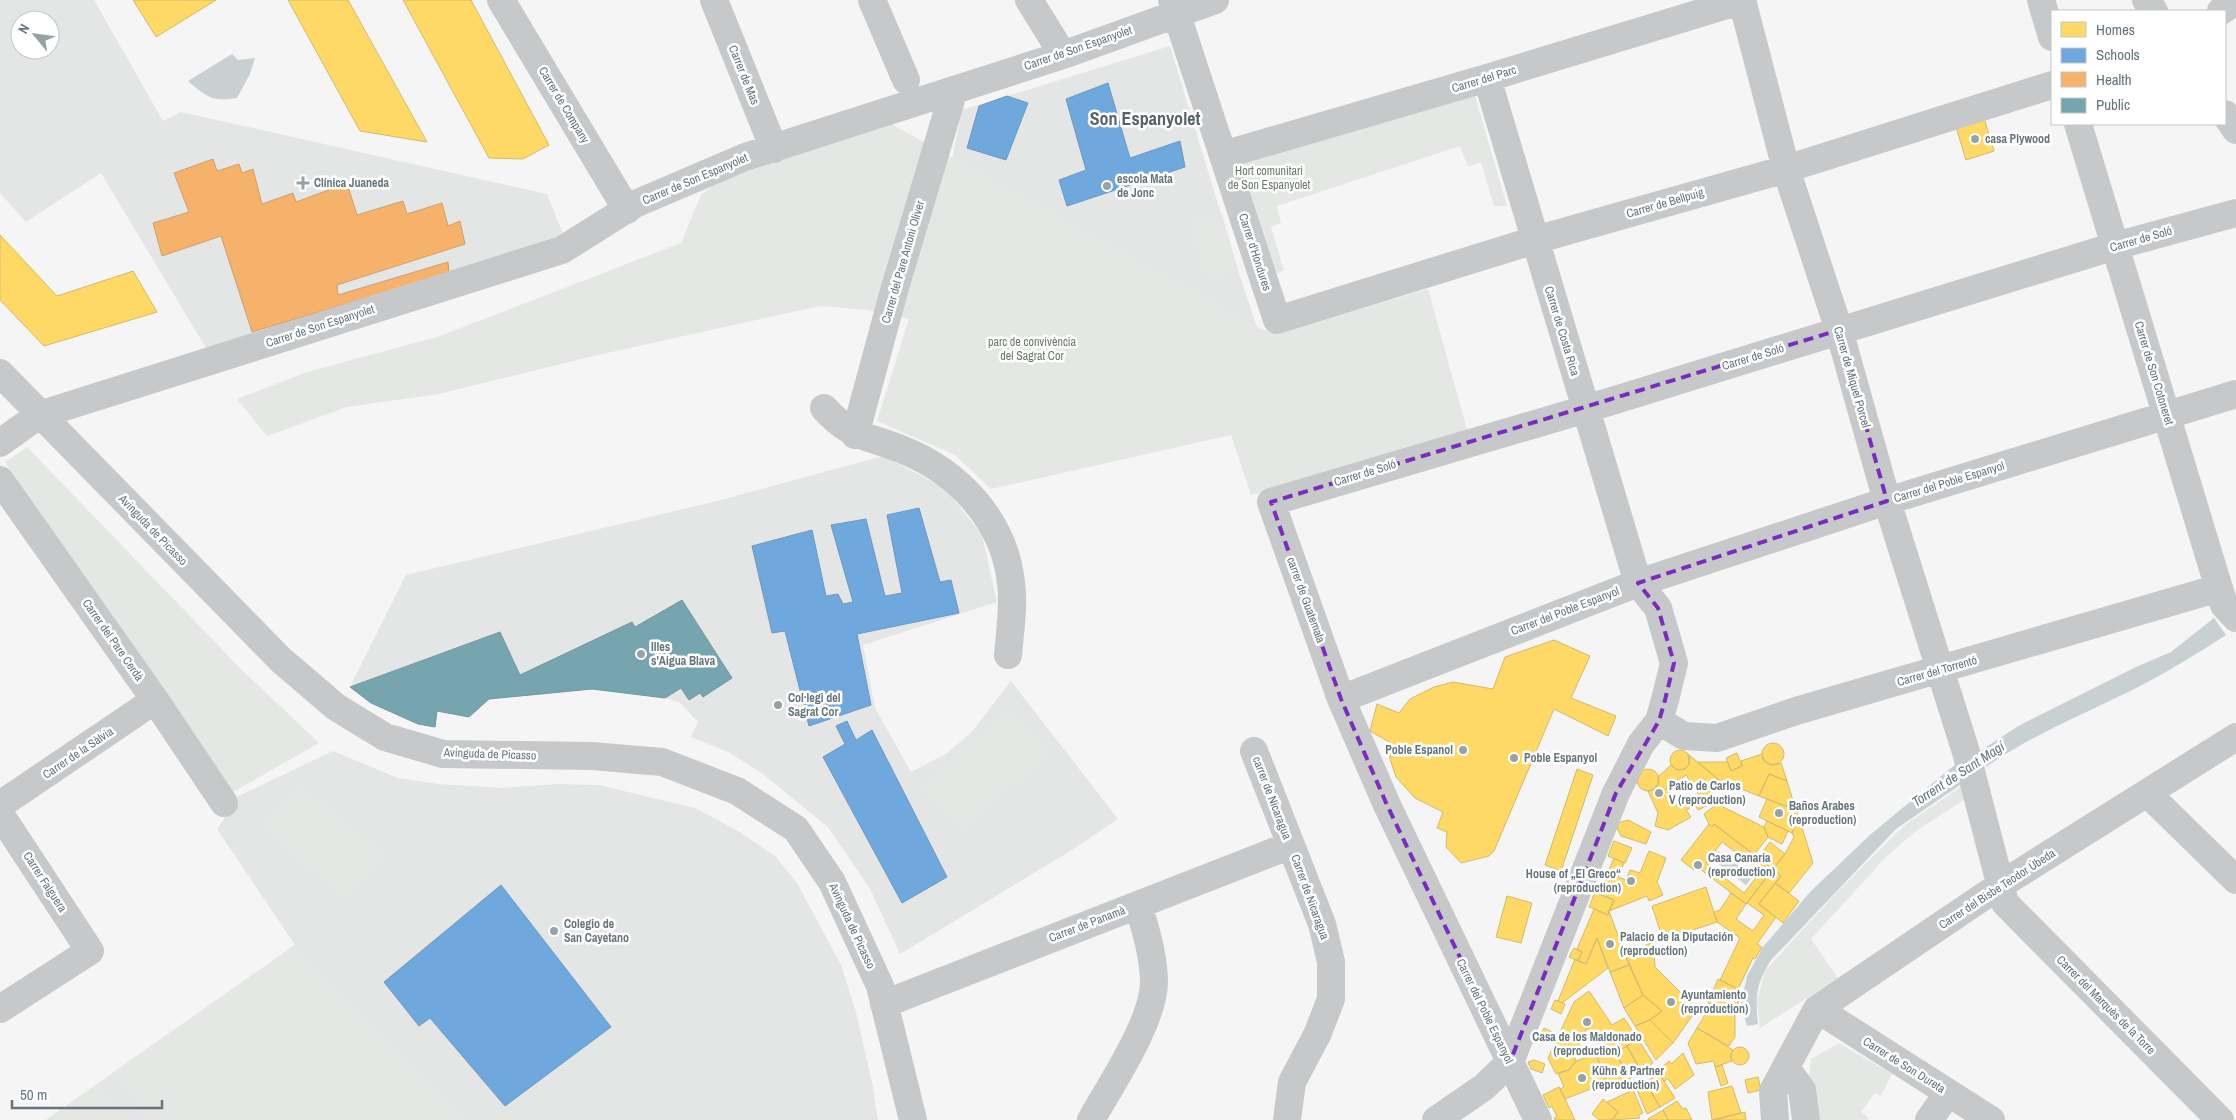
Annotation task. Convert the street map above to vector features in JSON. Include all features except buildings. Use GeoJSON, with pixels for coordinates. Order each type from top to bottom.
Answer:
{"type":"FeatureCollection","features":[{"type":"Feature","properties":{"kind":"street","name":"Carrer de Company"},"geometry":{"type":"LineString","coordinates":[[501,0],[627,210]]}},
{"type":"Feature","properties":{"kind":"street","name":"Carrer de Mas"},"geometry":{"type":"LineString","coordinates":[[714,0],[774,149]]}},
{"type":"Feature","properties":{"kind":"street"},"geometry":{"type":"LineString","coordinates":[[872,0],[906,80]]}},
{"type":"Feature","properties":{"kind":"street"},"geometry":{"type":"LineString","coordinates":[[1029,0],[1063,54]]}},
{"type":"Feature","properties":{"kind":"street","name":"Carrer de Son Espanyolet"},"geometry":{"type":"LineString","coordinates":[[0,443],[39,415],[562,250],[635,204],[745,157],[1063,54],[1175,7],[1215,0]]}},
{"type":"Feature","properties":{"kind":"street","name":"Carrer del Parc"},"geometry":{"type":"LineString","coordinates":[[1223,155],[1487,78],[1742,0]]}},
{"type":"Feature","properties":{"kind":"street","name":"Carrer de Miquel Porcel"},"geometry":{"type":"LineString","coordinates":[[1742,0],[1786,169],[1839,330],[1888,501],[1969,765]]}},
{"type":"Feature","properties":{"kind":"street"},"geometry":{"type":"LineString","coordinates":[[2041,0],[2051,34]]}},
{"type":"Feature","properties":{"kind":"street"},"geometry":{"type":"LineString","coordinates":[[2222,10],[2236,1]]}},
{"type":"Feature","properties":{"kind":"street","name":"Carrer d'Hondures"},"geometry":{"type":"LineString","coordinates":[[1175,7],[1277,320]]}},
{"type":"Feature","properties":{"kind":"street","name":"Carrer de Costa Rica"},"geometry":{"type":"LineString","coordinates":[[1487,78],[1638,583]]}},
{"type":"Feature","properties":{"kind":"street","name":"Carrer de Bellpuig"},"geometry":{"type":"LineString","coordinates":[[1277,320],[1536,240],[1786,169],[2051,84]]}},
{"type":"Feature","properties":{"kind":"street","name":"Carrer del Pare Antoni Oliver"},"geometry":{"type":"LineString","coordinates":[[855,434],[894,291],[954,90]]}},
{"type":"Feature","properties":{"kind":"street"},"geometry":{"type":"LineString","coordinates":[[2226,115],[2236,130]]}},
{"type":"Feature","properties":{"kind":"street","name":"Carrer de Son Cotoneret"},"geometry":{"type":"LineString","coordinates":[[2078,125],[2166,415],[2226,604]]}},
{"type":"Feature","properties":{"kind":"street","name":"Carrer de Soló"},"geometry":{"type":"LineString","coordinates":[[1270,502],[1586,409],[2116,246],[2236,213]]}},
{"type":"Feature","properties":{"kind":"street","name":"Avinguda de Picasso"},"geometry":{"type":"LineString","coordinates":[[0,373],[39,415],[281,660],[336,707],[385,737],[443,754],[592,756],[662,762],[737,791],[796,829],[832,882],[880,986],[913,1120]]}},
{"type":"Feature","properties":{"kind":"street","name":"Carrer del Poble Espanyol"},"geometry":{"type":"LineString","coordinates":[[1538,1120],[1387,805],[1341,699],[1638,583],[1888,501],[2236,394]]}},
{"type":"Feature","properties":{"kind":"street"},"geometry":{"type":"LineString","coordinates":[[824,408],[836,422],[855,434],[904,450],[935,464],[953,479],[989,518],[999,536],[1011,582],[1012,613],[1008,656]]}},
{"type":"Feature","properties":{"kind":"street","name":"Carrer del Pare Cerdà"},"geometry":{"type":"LineString","coordinates":[[0,480],[156,700],[224,803]]}},
{"type":"Feature","properties":{"kind":"street","name":"carrer de Guatemala"},"geometry":{"type":"LineString","coordinates":[[1270,502],[1341,699]]}},
{"type":"Feature","properties":{"kind":"street"},"geometry":{"type":"LineString","coordinates":[[1436,1120],[1484,1087],[1510,1062],[1616,793],[1641,744],[1659,720],[1674,663],[1658,608],[1638,583]]}},
{"type":"Feature","properties":{"kind":"street","name":"Carrer del Torrentó"},"geometry":{"type":"LineString","coordinates":[[1659,720],[1684,736],[1717,738],[1796,711],[1941,670],[2226,604]]}},
{"type":"Feature","properties":{"kind":"street","name":"Carrer de la Sàlvia"},"geometry":{"type":"LineString","coordinates":[[0,805],[156,700]]}},
{"type":"Feature","properties":{"kind":"street","name":"Carrer del Bisbe Teodor Úbeda"},"geometry":{"type":"LineString","coordinates":[[1776,1120],[1773,1091],[1817,1009],[2002,884],[2236,737]]}},
{"type":"Feature","properties":{"kind":"street","name":"carrer de Nicaragua"},"geometry":{"type":"LineString","coordinates":[[1254,751],[1291,845]]}},
{"type":"Feature","properties":{"kind":"street","name":"Carrer del Marquès de la Torre"},"geometry":{"type":"LineString","coordinates":[[1969,765],[2002,884],[2005,903],[2220,1120]]}},
{"type":"Feature","properties":{"kind":"street"},"geometry":{"type":"LineString","coordinates":[[2147,793],[2236,880]]}},
{"type":"Feature","properties":{"kind":"street","name":"Carrer Falguera"},"geometry":{"type":"LineString","coordinates":[[0,814],[90,950],[0,1009]]}},
{"type":"Feature","properties":{"kind":"street","name":"Carrer de Panamà"},"geometry":{"type":"LineString","coordinates":[[884,1004],[1291,845]]}},
{"type":"Feature","properties":{"kind":"street","name":"Carrer de Nicaragua"},"geometry":{"type":"LineString","coordinates":[[1287,1120],[1292,1082],[1317,1035],[1331,999],[1331,962],[1322,924],[1291,845]]}},
{"type":"Feature","properties":{"kind":"street"},"geometry":{"type":"LineString","coordinates":[[1091,1120],[1143,1027],[1154,982],[1149,942],[1138,905]]}},
{"type":"Feature","properties":{"kind":"street","name":"Carrer de Son Dureta"},"geometry":{"type":"LineString","coordinates":[[1817,1009],[1992,1120]]}},
{"type":"Feature","properties":{"kind":"street"},"geometry":{"type":"LineString","coordinates":[[1784,1070],[1802,1090],[1806,1120]]}},
{"type":"Feature","properties":{"kind":"street"},"geometry":{"type":"LineString","coordinates":[[1929,1120],[1948,1093]]}},
{"type":"Feature","properties":{"kind":"highlighted area"},"geometry":{"type":"Polygon","coordinates":[[[1839,330],[1887,501],[1638,583],[1658,608],[1674,663],[1665,700],[1659,721],[1616,793],[1510,1062],[1387,805],[1341,699],[1271,502],[1839,330]]]}},
{"type":"Feature","properties":{"kind":"shaded area","name":"Clínica Juaneda"},"geometry":{"type":"Polygon","coordinates":[[[0,0],[94,0],[163,121],[181,112],[547,194],[564,236],[206,348],[101,173],[26,222],[0,193],[0,0]]]}},
{"type":"Feature","properties":{"kind":"shaded area","name":"escola Mata de Jonc"},"geometry":{"type":"Polygon","coordinates":[[[1170,46],[1257,327],[952,159],[962,110],[1170,46]]]}},
{"type":"Feature","properties":{"kind":"shaded area","name":"Col·legi del Sagrat Cor"},"geometry":{"type":"Polygon","coordinates":[[[883,456],[945,488],[982,535],[997,602],[863,645],[875,708],[911,772],[947,753],[971,733],[1011,681],[1118,819],[1072,850],[900,954],[870,889],[828,827],[760,772],[728,752],[691,737],[698,722],[679,702],[665,698],[681,688],[689,700],[700,693],[703,697],[732,678],[682,600],[635,627],[632,623],[520,675],[500,633],[350,687],[406,575],[721,500],[883,456]]]}},
{"type":"Feature","properties":{"kind":"shaded area","name":"Colegio de San Cayetano"},"geometry":{"type":"Polygon","coordinates":[[[333,751],[398,778],[438,784],[502,788],[558,784],[599,785],[695,808],[738,831],[775,856],[797,883],[841,965],[856,1012],[872,1082],[878,1120],[46,1120],[295,945],[217,829],[225,817],[224,803],[333,751]]]}},
{"type":"Feature","properties":{"kind":"green space","name":"Hort comunitari de Son Espanyolet"},"geometry":{"type":"Polygon","coordinates":[[[1473,89],[1507,206],[1494,206],[1481,162],[1468,167],[1460,146],[1277,206],[1281,223],[1271,227],[1284,270],[1268,277],[1230,159],[1473,89]]]}},
{"type":"Feature","properties":{"kind":"green space","name":"parc de convivència del Sagrat Cor"},"geometry":{"type":"Polygon","coordinates":[[[888,122],[1257,327],[1277,334],[1428,289],[1468,433],[1251,495],[1231,435],[991,489],[955,455],[877,421],[909,319],[868,310],[820,306],[589,357],[439,394],[347,407],[267,436],[237,399],[307,372],[437,337],[681,243],[701,195],[727,174],[888,122]]]}},
{"type":"Feature","properties":{"kind":"green space"},"geometry":{"type":"Polygon","coordinates":[[[1222,214],[1238,270],[1206,279],[1190,223],[1222,214]]]}},
{"type":"Feature","properties":{"kind":"green space"},"geometry":{"type":"Polygon","coordinates":[[[27,447],[240,668],[319,743],[228,795],[5,462],[27,447]]]}},
{"type":"Feature","properties":{"kind":"green space"},"geometry":{"type":"Polygon","coordinates":[[[1009,708],[1049,754],[962,831],[921,784],[1009,708]]]}},
{"type":"Feature","properties":{"kind":"green space"},"geometry":{"type":"Polygon","coordinates":[[[298,783],[384,855],[345,901],[261,824],[298,783]]]}},
{"type":"Feature","properties":{"kind":"green space"},"geometry":{"type":"Polygon","coordinates":[[[1962,786],[1967,798],[1916,831],[1887,856],[1811,939],[1838,978],[1760,1028],[1757,1001],[1765,971],[1839,890],[1905,825],[1962,786]]]}},
{"type":"Feature","properties":{"kind":"green space"},"geometry":{"type":"Polygon","coordinates":[[[295,945],[463,1120],[151,1120],[112,1073],[295,945]]]}},
{"type":"Feature","properties":{"kind":"green space"},"geometry":{"type":"Polygon","coordinates":[[[1839,1043],[1892,1074],[1881,1096],[1875,1093],[1861,1112],[1869,1118],[1867,1120],[1812,1120],[1808,1084],[1811,1059],[1839,1043]]]}},
{"type":"Feature","properties":{"kind":"green space"},"geometry":{"type":"Polygon","coordinates":[[[100,1082],[124,1120],[46,1120],[100,1082]]]}},
{"type":"Feature","properties":{"kind":"water"},"geometry":{"type":"Polygon","coordinates":[[[232,54],[238,60],[255,58],[250,74],[237,98],[215,99],[200,91],[188,81],[232,54]]]}},
{"type":"Feature","properties":{"kind":"water"},"geometry":{"type":"Polygon","coordinates":[[[2214,618],[2226,635],[2154,678],[2024,743],[1986,767],[1980,751],[2020,725],[2138,666],[2171,652],[2214,618]]]}},
{"type":"Feature","properties":{"kind":"water","name":"Torrent de Sant Magí"},"geometry":{"type":"Polygon","coordinates":[[[1956,764],[1963,783],[1896,829],[1771,960],[1762,976],[1758,990],[1758,1024],[1747,1026],[1741,1004],[1747,976],[1763,947],[1811,891],[1871,834],[1956,764]]]}},
{"type":"Feature","properties":{"kind":"water"},"geometry":{"type":"Polygon","coordinates":[[[1718,851],[1753,876],[1746,885],[1712,859],[1718,851]]]}},
{"type":"Feature","properties":{"kind":"place","name":"casa Plywood"},"geometry":{"type":"Point","coordinates":[1975,139]}},
{"type":"Feature","properties":{"kind":"place","name":"Clínica Juaneda"},"geometry":{"type":"Point","coordinates":[303,183]}},
{"type":"Feature","properties":{"kind":"place","name":"escola Mata de Jonc"},"geometry":{"type":"Point","coordinates":[1107,186]}},
{"type":"Feature","properties":{"kind":"place","name":"Illes s'Aigua Blava"},"geometry":{"type":"Point","coordinates":[641,654]}},
{"type":"Feature","properties":{"kind":"place","name":"Col·legi del Sagrat Cor"},"geometry":{"type":"Point","coordinates":[778,705]}},
{"type":"Feature","properties":{"kind":"place","name":"Poble Espanol"},"geometry":{"type":"Point","coordinates":[1463,750]}},
{"type":"Feature","properties":{"kind":"place","name":"Poble Espanyol"},"geometry":{"type":"Point","coordinates":[1514,758]}},
{"type":"Feature","properties":{"kind":"place","name":"Patio de Carlos V (reproduction)"},"geometry":{"type":"Point","coordinates":[1659,793]}},
{"type":"Feature","properties":{"kind":"place","name":"Baños Arabes (reproduction)"},"geometry":{"type":"Point","coordinates":[1779,813]}},
{"type":"Feature","properties":{"kind":"place","name":"Casa Canaria (reproduction)"},"geometry":{"type":"Point","coordinates":[1698,865]}},
{"type":"Feature","properties":{"kind":"place","name":"House of „El Greco“ (reproduction)"},"geometry":{"type":"Point","coordinates":[1631,881]}},
{"type":"Feature","properties":{"kind":"place","name":"Colegio de San Cayetano"},"geometry":{"type":"Point","coordinates":[554,931]}},
{"type":"Feature","properties":{"kind":"place","name":"Palacio de la Diputación (reproduction)"},"geometry":{"type":"Point","coordinates":[1610,944]}},
{"type":"Feature","properties":{"kind":"place","name":"Ayuntamiento (reproduction)"},"geometry":{"type":"Point","coordinates":[1671,1002]}},
{"type":"Feature","properties":{"kind":"place","name":"Casa de los Maldonado (reproduction)"},"geometry":{"type":"Point","coordinates":[1587,1022]}},
{"type":"Feature","properties":{"kind":"place","name":"Kühn & Partner (reproduction)"},"geometry":{"type":"Point","coordinates":[1582,1078]}},
{"type":"Feature","properties":{"kind":"district","name":"Son Espanyolet"},"geometry":{"type":"Point","coordinates":[1145,118]}}]}
